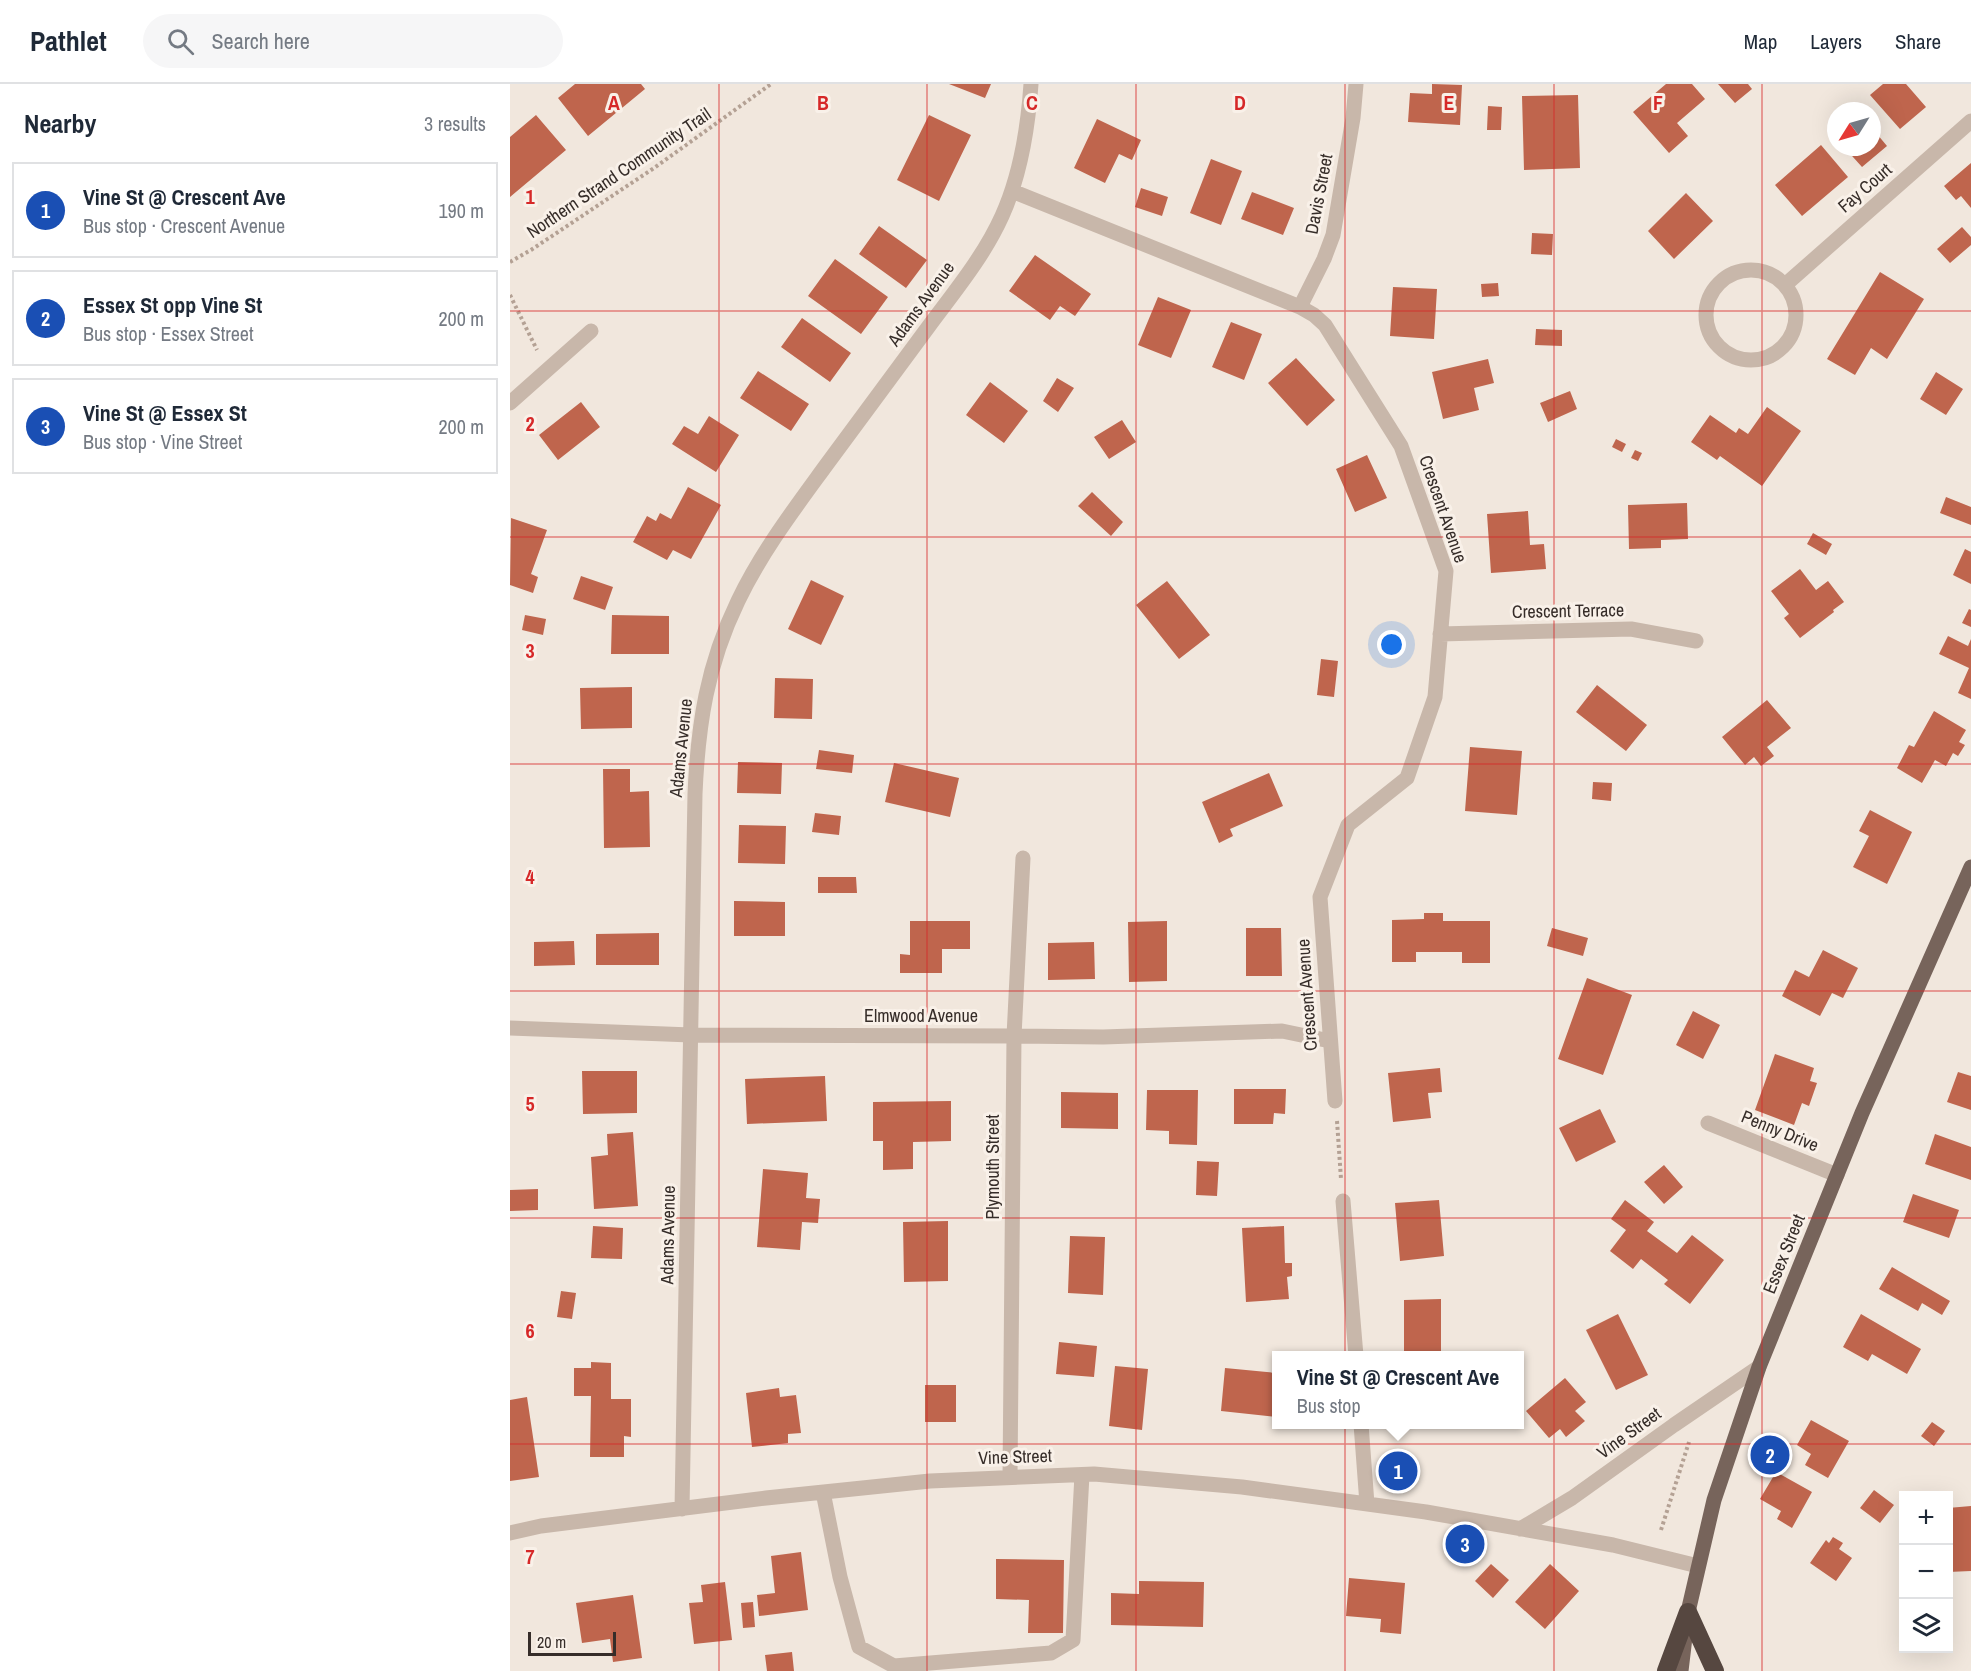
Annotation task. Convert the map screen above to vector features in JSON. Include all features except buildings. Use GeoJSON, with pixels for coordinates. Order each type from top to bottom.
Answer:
{"type":"FeatureCollection","features":[{"type":"Feature","properties":{"kind":"highway"},"geometry":{"type":"LineString","coordinates":[[1666,1671],[1688,1612]]}},
{"type":"Feature","properties":{"kind":"highway"},"geometry":{"type":"LineString","coordinates":[[1688,1612],[1716,1671]]}},
{"type":"Feature","properties":{"kind":"main road","name":"Essex Street"},"geometry":{"type":"LineString","coordinates":[[1682,1671],[1688,1612],[1714,1500],[1759,1366],[1891,1047],[1971,867]]}},
{"type":"Feature","properties":{"kind":"street","name":"Adams Avenue"},"geometry":{"type":"LineString","coordinates":[[682,1509],[694,826],[697,760],[703,707],[712,666],[748,580],[772,540],[958,287],[990,238],[1012,191],[1021,156],[1031,84]]}},
{"type":"Feature","properties":{"kind":"street","name":"Davis Street"},"geometry":{"type":"LineString","coordinates":[[1300,307],[1324,259],[1333,235],[1353,118],[1356,84]]}},
{"type":"Feature","properties":{"kind":"street","name":"Fay Court"},"geometry":{"type":"LineString","coordinates":[[1785,285],[1971,121]]}},
{"type":"Feature","properties":{"kind":"street","name":"Crescent Avenue"},"geometry":{"type":"LineString","coordinates":[[1012,191],[1300,307],[1314,315],[1325,326],[1401,446],[1446,571],[1435,697],[1407,778],[1348,825],[1320,897],[1335,1101]]}},
{"type":"Feature","properties":{"kind":"street"},"geometry":{"type":"LineString","coordinates":[[1750,270],[1773,275],[1785,285],[1796,306],[1796,322],[1791,337],[1781,349],[1768,357],[1752,361],[1736,358],[1717,345],[1706,324],[1706,308],[1711,293],[1721,281],[1734,273],[1750,270]]}},
{"type":"Feature","properties":{"kind":"street"},"geometry":{"type":"LineString","coordinates":[[510,403],[591,331]]}},
{"type":"Feature","properties":{"kind":"street","name":"Crescent Terrace"},"geometry":{"type":"LineString","coordinates":[[1440,634],[1631,629],[1696,641]]}},
{"type":"Feature","properties":{"kind":"street","name":"Plymouth Street"},"geometry":{"type":"LineString","coordinates":[[1010,1477],[1014,1035],[1023,858]]}},
{"type":"Feature","properties":{"kind":"street","name":"Elmwood Avenue"},"geometry":{"type":"LineString","coordinates":[[510,1028],[691,1035],[1103,1037],[1282,1031],[1330,1041]]}},
{"type":"Feature","properties":{"kind":"street","name":"Penny Drive"},"geometry":{"type":"LineString","coordinates":[[1708,1123],[1837,1175]]}},
{"type":"Feature","properties":{"kind":"street"},"geometry":{"type":"LineString","coordinates":[[1343,1201],[1356,1351]]}},
{"type":"Feature","properties":{"kind":"street","name":"Vine Street"},"geometry":{"type":"LineString","coordinates":[[1520,1529],[1572,1498],[1759,1366]]}},
{"type":"Feature","properties":{"kind":"street"},"geometry":{"type":"LineString","coordinates":[[1361,1429],[1367,1504]]}},
{"type":"Feature","properties":{"kind":"street"},"geometry":{"type":"LineString","coordinates":[[823,1492],[840,1577],[860,1647],[894,1666],[1051,1653],[1073,1640],[1082,1475]]}},
{"type":"Feature","properties":{"kind":"street","name":"Vine Street"},"geometry":{"type":"LineString","coordinates":[[510,1533],[541,1526],[930,1481],[1082,1475],[1201,1482],[1426,1512],[1613,1545],[1698,1566]]}},
{"type":"Feature","properties":{"kind":"path","name":"Northern Strand Community Trail"},"geometry":{"type":"LineString","coordinates":[[510,262],[654,168],[771,84]]}},
{"type":"Feature","properties":{"kind":"path"},"geometry":{"type":"LineString","coordinates":[[510,295],[546,369]]}},
{"type":"Feature","properties":{"kind":"path"},"geometry":{"type":"LineString","coordinates":[[1335,1101],[1343,1201]]}},
{"type":"Feature","properties":{"kind":"path"},"geometry":{"type":"LineString","coordinates":[[1661,1530],[1692,1433]]}},
{"type":"Feature","properties":{"kind":"place","name":"Essex St opp Vine St"},"geometry":{"type":"Point","coordinates":[1770,1455]}},
{"type":"Feature","properties":{"kind":"place","name":"Vine St @ Crescent Ave"},"geometry":{"type":"Point","coordinates":[1398,1471]}},
{"type":"Feature","properties":{"kind":"place","name":"Vine St @ Essex St"},"geometry":{"type":"Point","coordinates":[1465,1544]}}]}
